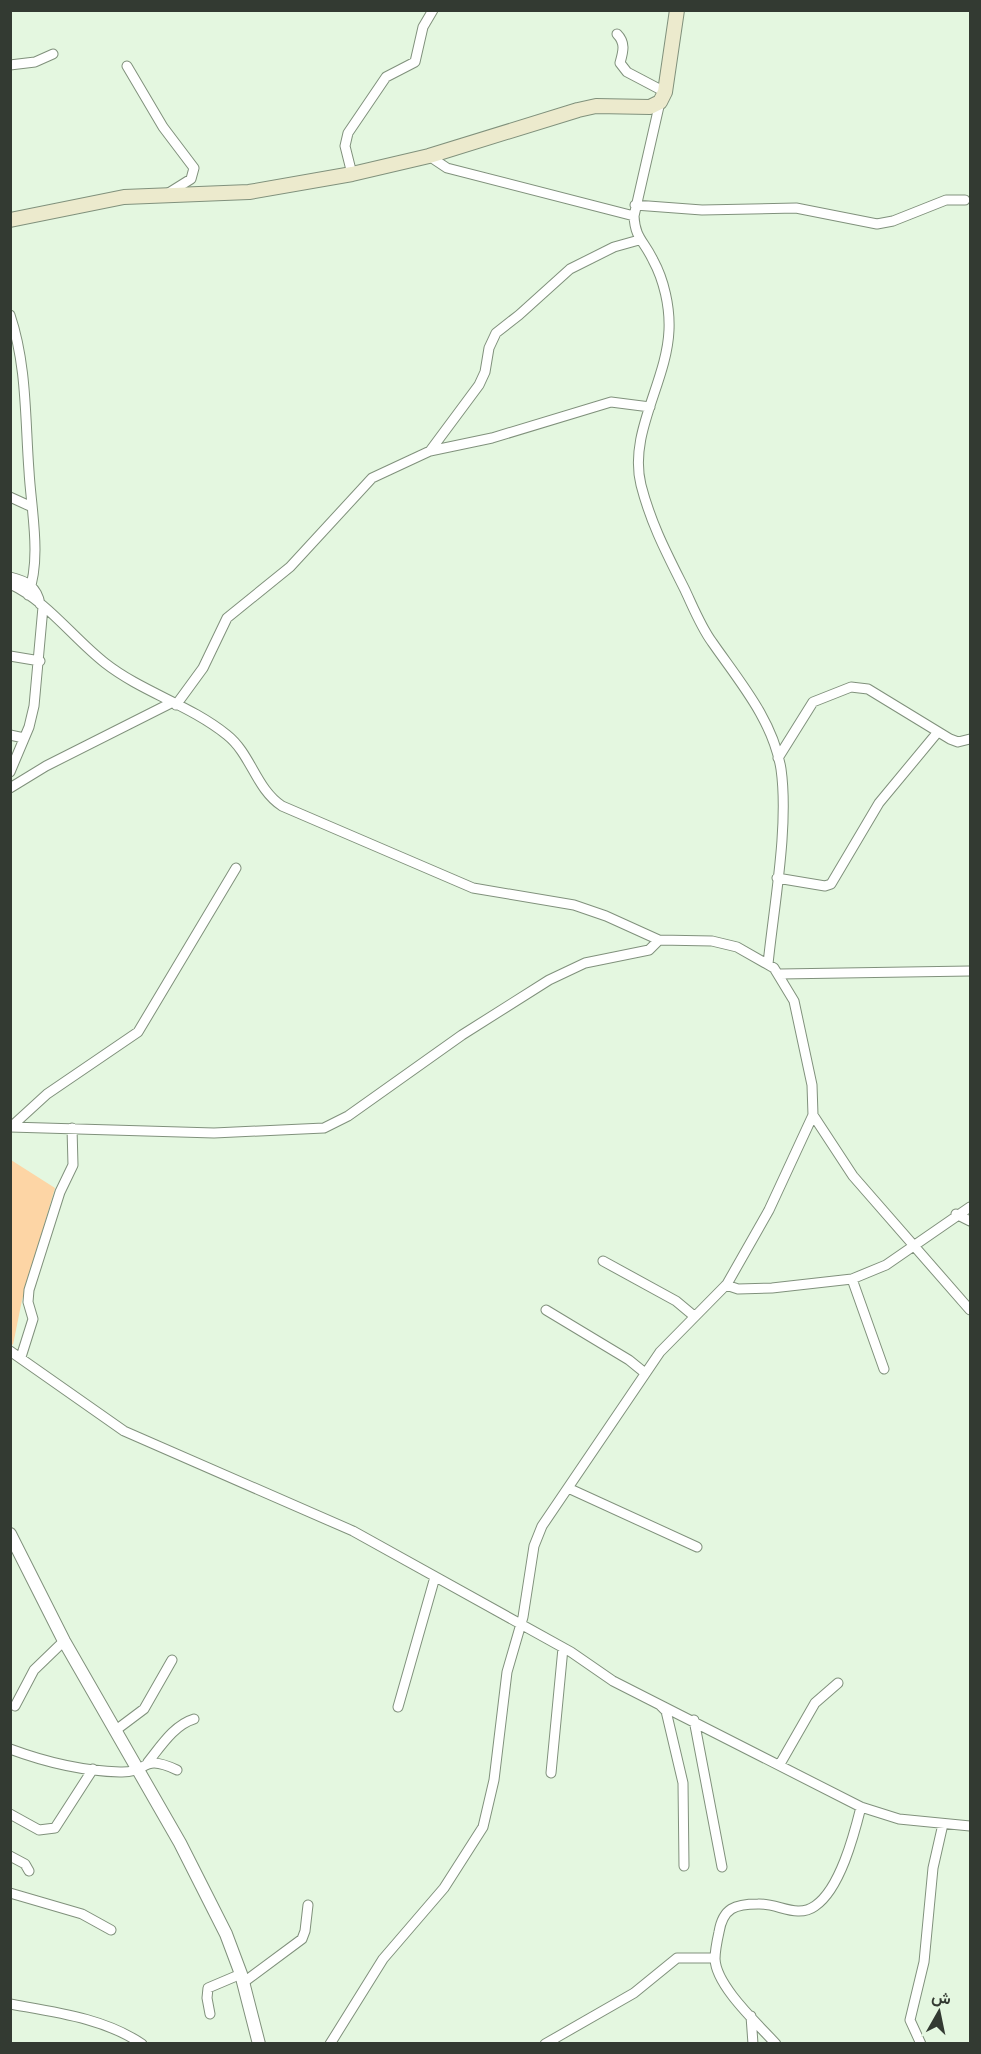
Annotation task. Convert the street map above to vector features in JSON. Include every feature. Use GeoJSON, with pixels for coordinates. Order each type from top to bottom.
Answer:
{"type":"FeatureCollection","features":[{"type":"Feature","properties":{"kind":"main road"},"geometry":{"type":"LineString","coordinates":[[10,220],[88,202],[165,195],[249,192],[352,174],[429,156],[596,106],[650,107],[663,97],[676,10]]}},
{"type":"Feature","properties":{"kind":"street"},"geometry":{"type":"LineString","coordinates":[[352,174],[345,146],[348,133],[386,77],[415,62],[423,27],[433,10]]}},
{"type":"Feature","properties":{"kind":"street"},"geometry":{"type":"LineString","coordinates":[[617,34],[624,47],[620,63],[627,72],[663,97],[634,216],[639,240],[655,263],[669,310],[669,332],[663,363],[640,446],[638,472],[655,531],[710,641],[748,692],[768,730],[778,758],[784,810],[768,964]]}},
{"type":"Feature","properties":{"kind":"street"},"geometry":{"type":"LineString","coordinates":[[10,65],[34,62],[53,54]]}},
{"type":"Feature","properties":{"kind":"street"},"geometry":{"type":"LineString","coordinates":[[127,66],[163,127],[194,168],[191,179],[165,195]]}},
{"type":"Feature","properties":{"kind":"street"},"geometry":{"type":"LineString","coordinates":[[429,156],[447,168],[634,216]]}},
{"type":"Feature","properties":{"kind":"street"},"geometry":{"type":"LineString","coordinates":[[635,205],[702,210],[796,208],[877,224],[893,221],[946,200],[965,200]]}},
{"type":"Feature","properties":{"kind":"street"},"geometry":{"type":"LineString","coordinates":[[430,451],[479,385],[485,372],[489,348],[496,333],[570,269],[614,248],[639,240]]}},
{"type":"Feature","properties":{"kind":"street"},"geometry":{"type":"LineString","coordinates":[[11,317],[20,345],[24,377],[32,507],[30,590]]}},
{"type":"Feature","properties":{"kind":"street"},"geometry":{"type":"LineString","coordinates":[[10,788],[46,766],[174,704],[204,668],[226,618],[290,567],[372,478],[430,451],[492,438],[611,402],[650,407]]}},
{"type":"Feature","properties":{"kind":"street"},"geometry":{"type":"LineString","coordinates":[[10,497],[32,507]]}},
{"type":"Feature","properties":{"kind":"street"},"geometry":{"type":"LineString","coordinates":[[10,577],[30,590]]}},
{"type":"Feature","properties":{"kind":"street"},"geometry":{"type":"LineString","coordinates":[[10,584],[38,593],[41,605],[40,662],[34,706],[10,772]]}},
{"type":"Feature","properties":{"kind":"street"},"geometry":{"type":"LineString","coordinates":[[41,605],[106,664],[225,734],[238,746],[271,798],[282,806],[451,880],[488,891],[574,905],[606,916],[659,940],[690,939],[723,944],[750,952],[780,974],[794,1001],[800,1023],[812,1086],[813,1115],[765,1220],[726,1285],[660,1352],[537,1535],[521,1626],[507,1672],[491,1797],[483,1827],[444,1888],[383,1959],[330,2043]]}},
{"type":"Feature","properties":{"kind":"street"},"geometry":{"type":"LineString","coordinates":[[10,656],[40,662]]}},
{"type":"Feature","properties":{"kind":"street"},"geometry":{"type":"LineString","coordinates":[[778,758],[813,702],[851,687],[868,689],[937,733],[958,742],[970,739]]}},
{"type":"Feature","properties":{"kind":"street"},"geometry":{"type":"LineString","coordinates":[[777,878],[825,886],[831,884],[879,803],[937,733]]}},
{"type":"Feature","properties":{"kind":"street"},"geometry":{"type":"LineString","coordinates":[[10,735],[24,738]]}},
{"type":"Feature","properties":{"kind":"street"},"geometry":{"type":"LineString","coordinates":[[11,1126],[47,1094],[138,1032],[237,868]]}},
{"type":"Feature","properties":{"kind":"street"},"geometry":{"type":"LineString","coordinates":[[11,1126],[214,1133],[324,1128],[377,1097],[462,1035],[539,985],[585,963],[649,950],[659,940]]}},
{"type":"Feature","properties":{"kind":"street"},"geometry":{"type":"LineString","coordinates":[[780,974],[970,972]]}},
{"type":"Feature","properties":{"kind":"street"},"geometry":{"type":"LineString","coordinates":[[813,1115],[853,1176],[970,1310]]}},
{"type":"Feature","properties":{"kind":"street"},"geometry":{"type":"LineString","coordinates":[[21,1357],[33,1319],[28,1302],[29,1290],[60,1192],[73,1165],[72,1128]]}},
{"type":"Feature","properties":{"kind":"street"},"geometry":{"type":"LineString","coordinates":[[726,1285],[761,1289],[852,1279],[886,1265],[956,1214],[970,1207]]}},
{"type":"Feature","properties":{"kind":"street"},"geometry":{"type":"LineString","coordinates":[[956,1214],[970,1221]]}},
{"type":"Feature","properties":{"kind":"street"},"geometry":{"type":"LineString","coordinates":[[603,1262],[675,1301],[694,1316]]}},
{"type":"Feature","properties":{"kind":"street"},"geometry":{"type":"LineString","coordinates":[[852,1279],[884,1369]]}},
{"type":"Feature","properties":{"kind":"street"},"geometry":{"type":"LineString","coordinates":[[546,1310],[619,1354],[645,1373]]}},
{"type":"Feature","properties":{"kind":"street"},"geometry":{"type":"LineString","coordinates":[[10,1351],[124,1431],[353,1531],[563,1648],[613,1681],[657,1701],[861,1807],[899,1819],[970,1826]]}},
{"type":"Feature","properties":{"kind":"street"},"geometry":{"type":"LineString","coordinates":[[568,1488],[697,1547]]}},
{"type":"Feature","properties":{"kind":"street"},"geometry":{"type":"LineString","coordinates":[[10,1534],[64,1641],[116,1730],[143,1766],[226,1934],[243,1978],[259,2043]]}},
{"type":"Feature","properties":{"kind":"street"},"geometry":{"type":"LineString","coordinates":[[398,1707],[435,1577]]}},
{"type":"Feature","properties":{"kind":"street"},"geometry":{"type":"LineString","coordinates":[[15,1706],[34,1670],[64,1641]]}},
{"type":"Feature","properties":{"kind":"street"},"geometry":{"type":"LineString","coordinates":[[551,1773],[563,1648]]}},
{"type":"Feature","properties":{"kind":"street"},"geometry":{"type":"LineString","coordinates":[[116,1730],[144,1709],[172,1660]]}},
{"type":"Feature","properties":{"kind":"street"},"geometry":{"type":"LineString","coordinates":[[780,1764],[815,1703],[838,1683]]}},
{"type":"Feature","properties":{"kind":"street"},"geometry":{"type":"LineString","coordinates":[[657,1701],[666,1711],[683,1783],[684,1866]]}},
{"type":"Feature","properties":{"kind":"street"},"geometry":{"type":"LineString","coordinates":[[143,1766],[178,1728],[194,1719]]}},
{"type":"Feature","properties":{"kind":"street"},"geometry":{"type":"LineString","coordinates":[[694,1720],[722,1868]]}},
{"type":"Feature","properties":{"kind":"street"},"geometry":{"type":"LineString","coordinates":[[10,1749],[39,1759],[93,1769],[122,1772],[160,1762],[177,1770]]}},
{"type":"Feature","properties":{"kind":"street"},"geometry":{"type":"LineString","coordinates":[[10,1814],[39,1830],[55,1828],[93,1769]]}},
{"type":"Feature","properties":{"kind":"street"},"geometry":{"type":"LineString","coordinates":[[776,2043],[751,2016],[719,1974],[715,1958],[723,1916],[730,1909],[766,1904],[801,1912],[817,1905],[838,1874],[861,1807]]}},
{"type":"Feature","properties":{"kind":"street"},"geometry":{"type":"LineString","coordinates":[[921,2043],[910,2020],[924,1962],[933,1868],[944,1824]]}},
{"type":"Feature","properties":{"kind":"street"},"geometry":{"type":"LineString","coordinates":[[10,1856],[25,1864],[29,1871]]}},
{"type":"Feature","properties":{"kind":"street"},"geometry":{"type":"LineString","coordinates":[[10,1893],[82,1914],[111,1930]]}},
{"type":"Feature","properties":{"kind":"street"},"geometry":{"type":"LineString","coordinates":[[210,2014],[207,1989],[243,1978],[302,1938],[308,1905]]}},
{"type":"Feature","properties":{"kind":"street"},"geometry":{"type":"LineString","coordinates":[[545,2043],[634,1994],[677,1958],[715,1958]]}},
{"type":"Feature","properties":{"kind":"street"},"geometry":{"type":"LineString","coordinates":[[10,2004],[79,2018],[102,2025],[142,2043]]}},
{"type":"Feature","properties":{"kind":"street"},"geometry":{"type":"LineString","coordinates":[[751,2016],[753,2043]]}},
{"type":"Feature","properties":{"kind":"shaded area"},"geometry":{"type":"Polygon","coordinates":[[[11,1160],[55,1188],[22,1300],[13,1345],[11,1343],[11,1160]]]}}]}
